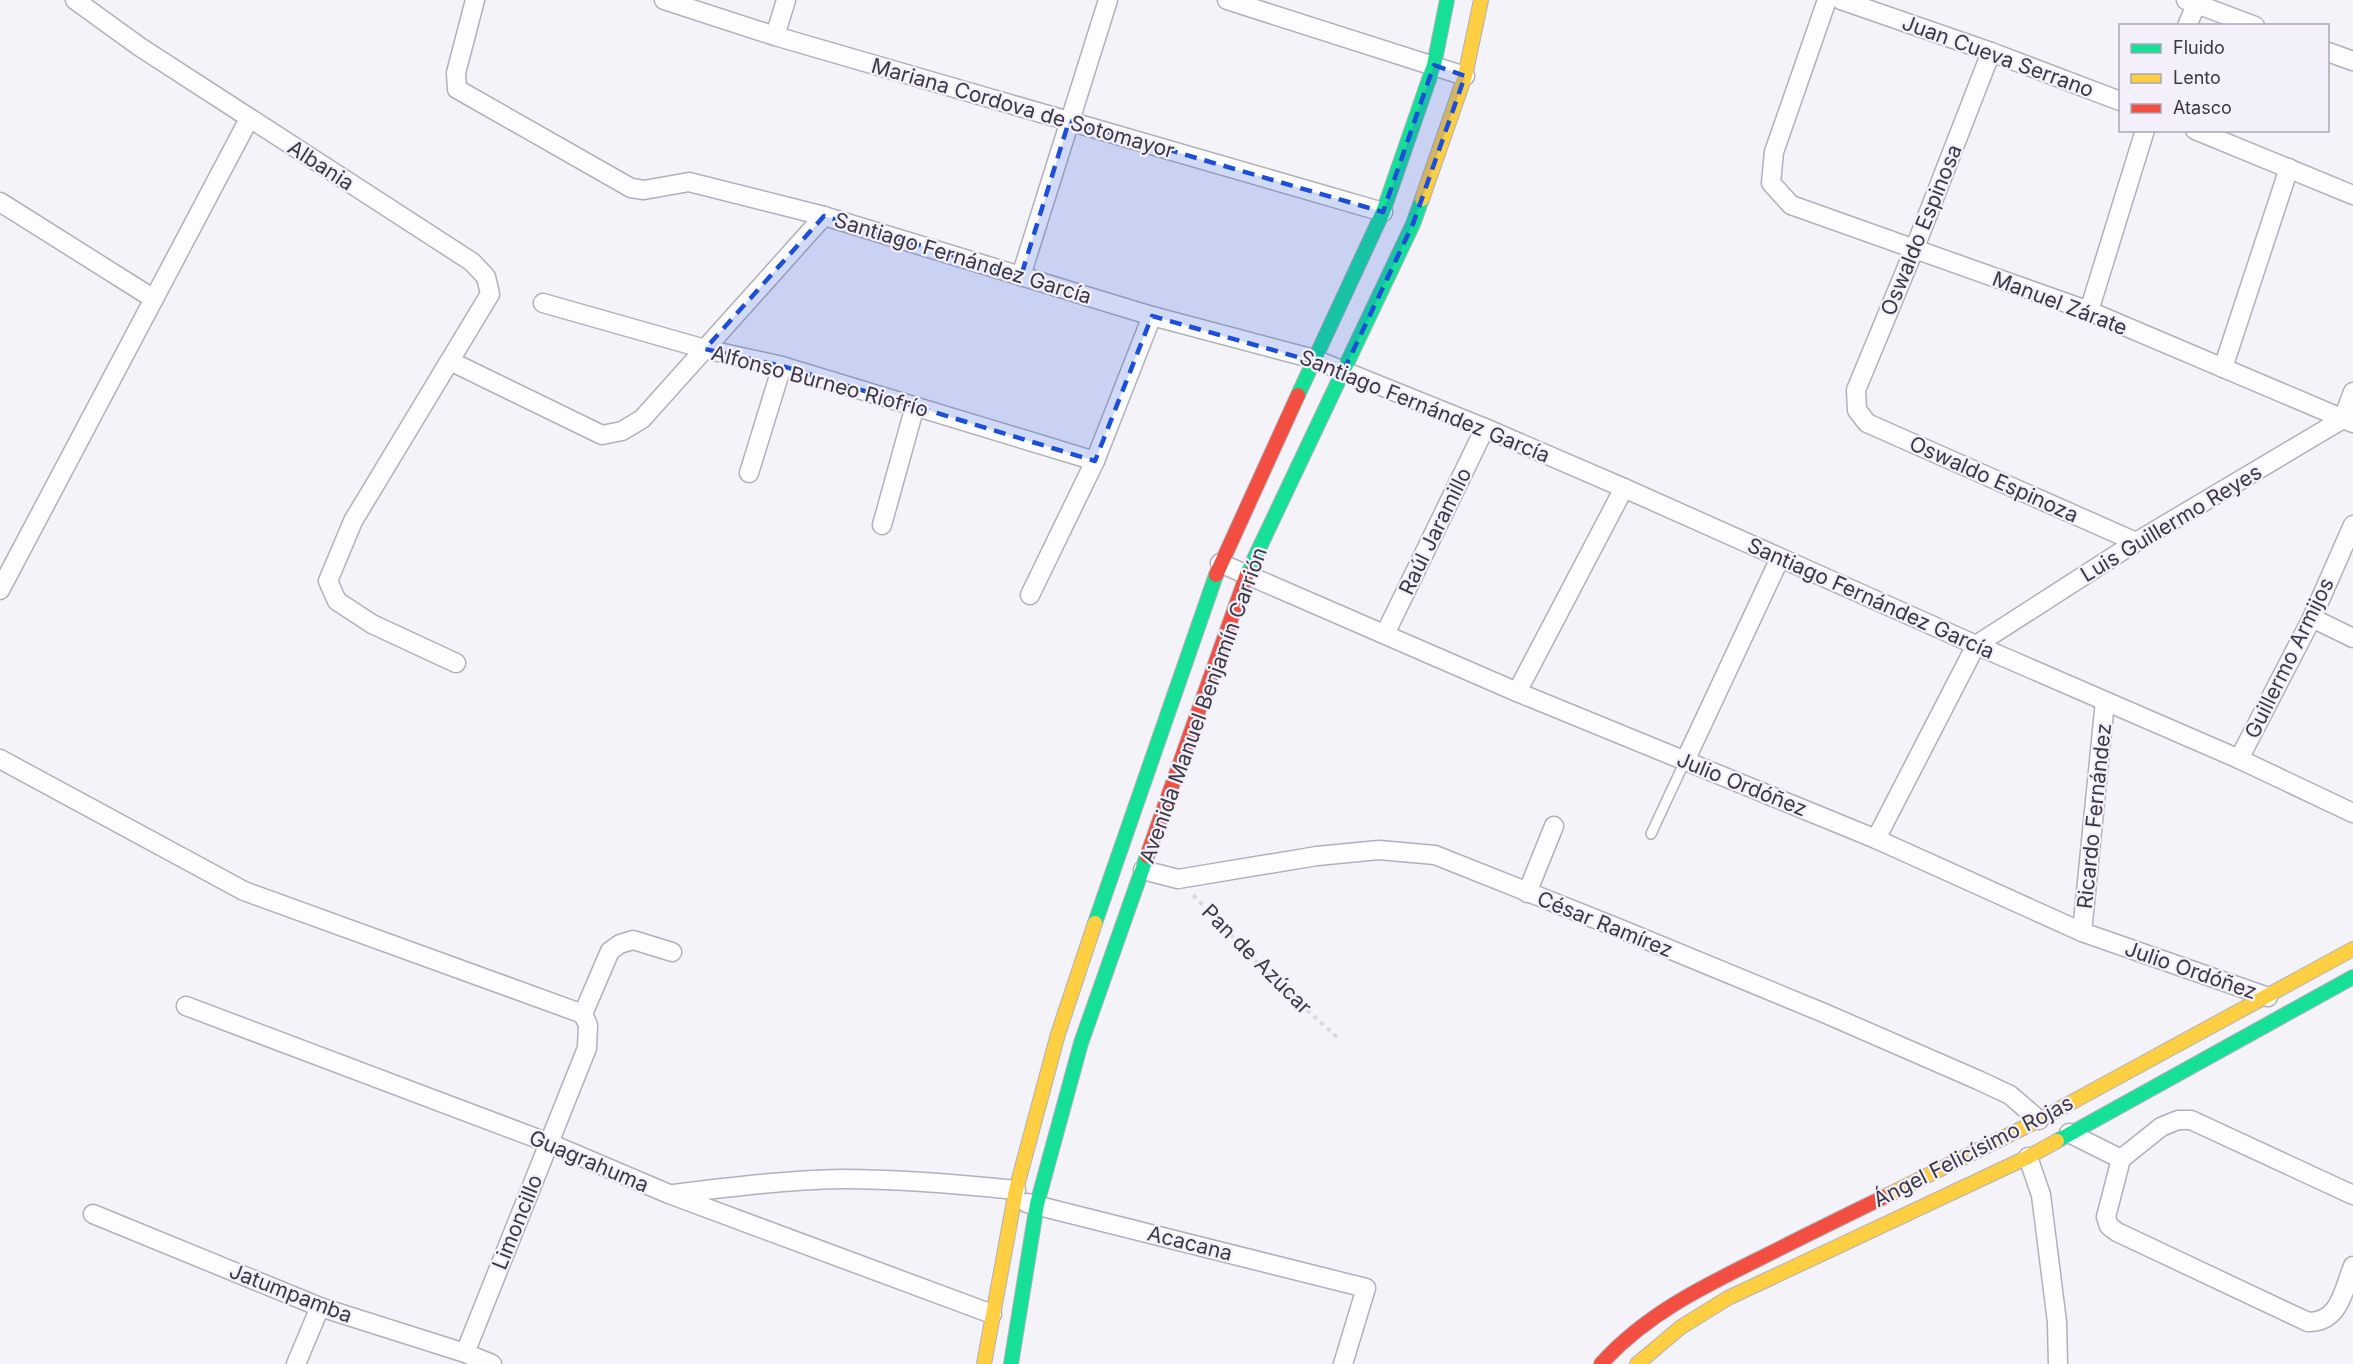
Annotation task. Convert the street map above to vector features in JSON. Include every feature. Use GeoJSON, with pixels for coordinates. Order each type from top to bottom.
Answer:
{"type":"FeatureCollection","features":[{"type":"Feature","properties":{"kind":"main road","name":"Avenida Manuel Benjamín Carrión"},"geometry":{"type":"LineString","coordinates":[[984,1364],[1015,1196],[1058,1034],[1119,849],[1220,563],[1383,212],[1434,65],[1447,0]]}},
{"type":"Feature","properties":{"kind":"main road","name":"Avenida Manuel Benjamín Carrión"},"geometry":{"type":"LineString","coordinates":[[1011,1364],[1037,1204],[1081,1043],[1246,576],[1413,224],[1465,76],[1481,0]]}},
{"type":"Feature","properties":{"kind":"main road","name":"Ángel Felicísimo Rojas"},"geometry":{"type":"LineString","coordinates":[[1601,1364],[1625,1339],[1659,1311],[1692,1292],[2039,1120],[2353,949]]}},
{"type":"Feature","properties":{"kind":"main road","name":"Ángel Felicísimo Rojas"},"geometry":{"type":"LineString","coordinates":[[1637,1364],[1681,1327],[1728,1298],[2028,1157],[2353,977]]}},
{"type":"Feature","properties":{"kind":"street","name":"Albania"},"geometry":{"type":"LineString","coordinates":[[75,0],[140,47],[249,119],[472,262],[486,277],[489,294],[353,521],[328,580],[337,601],[372,624],[456,663]]}},
{"type":"Feature","properties":{"kind":"street","name":"Santiago Fernández García"},"geometry":{"type":"LineString","coordinates":[[475,0],[456,72],[457,89],[631,188],[644,190],[689,182],[824,216],[1152,316],[1314,359],[1485,428],[1624,488],[2239,759],[2353,813]]}},
{"type":"Feature","properties":{"kind":"street","name":"Mariana Cordova de Sotomayor"},"geometry":{"type":"LineString","coordinates":[[664,0],[775,36],[1383,212]]}},
{"type":"Feature","properties":{"kind":"street"},"geometry":{"type":"LineString","coordinates":[[775,36],[786,0]]}},
{"type":"Feature","properties":{"kind":"street"},"geometry":{"type":"LineString","coordinates":[[1022,276],[1108,0]]}},
{"type":"Feature","properties":{"kind":"street"},"geometry":{"type":"LineString","coordinates":[[1227,0],[1262,5],[1465,76]]}},
{"type":"Feature","properties":{"kind":"street","name":"Manuel Zárate"},"geometry":{"type":"LineString","coordinates":[[1827,0],[1773,152],[1771,183],[1791,205],[2089,311],[2348,421]]}},
{"type":"Feature","properties":{"kind":"street","name":"Juan Cueva Serrano"},"geometry":{"type":"LineString","coordinates":[[1840,0],[1991,52],[2119,100]]}},
{"type":"Feature","properties":{"kind":"street"},"geometry":{"type":"LineString","coordinates":[[2188,24],[2194,1],[2250,24]]}},
{"type":"Feature","properties":{"kind":"street","name":"Oswaldo Espinosa"},"geometry":{"type":"LineString","coordinates":[[1857,410],[1856,390],[1914,250],[1991,52]]}},
{"type":"Feature","properties":{"kind":"street"},"geometry":{"type":"LineString","coordinates":[[2329,52],[2353,62]]}},
{"type":"Feature","properties":{"kind":"street"},"geometry":{"type":"LineString","coordinates":[[0,590],[249,119]]}},
{"type":"Feature","properties":{"kind":"street"},"geometry":{"type":"LineString","coordinates":[[2089,311],[2144,132]]}},
{"type":"Feature","properties":{"kind":"street"},"geometry":{"type":"LineString","coordinates":[[2200,132],[2353,195]]}},
{"type":"Feature","properties":{"kind":"street"},"geometry":{"type":"LineString","coordinates":[[2223,368],[2289,168]]}},
{"type":"Feature","properties":{"kind":"street"},"geometry":{"type":"LineString","coordinates":[[0,202],[153,299]]}},
{"type":"Feature","properties":{"kind":"street"},"geometry":{"type":"LineString","coordinates":[[450,361],[603,435],[622,430],[642,419],[824,216]]}},
{"type":"Feature","properties":{"kind":"street","name":"Alfonso Burneo Riofrío"},"geometry":{"type":"LineString","coordinates":[[543,303],[705,349],[782,366],[1095,461]]}},
{"type":"Feature","properties":{"kind":"street"},"geometry":{"type":"LineString","coordinates":[[1030,596],[1095,461],[1152,316]]}},
{"type":"Feature","properties":{"kind":"street"},"geometry":{"type":"LineString","coordinates":[[749,473],[782,366]]}},
{"type":"Feature","properties":{"kind":"street"},"geometry":{"type":"LineString","coordinates":[[2348,421],[2353,392]]}},
{"type":"Feature","properties":{"kind":"street"},"geometry":{"type":"LineString","coordinates":[[882,525],[915,406]]}},
{"type":"Feature","properties":{"kind":"street","name":"Oswaldo Espinoza"},"geometry":{"type":"LineString","coordinates":[[1857,410],[1868,423],[2136,542]]}},
{"type":"Feature","properties":{"kind":"street","name":"Luis Guillermo Reyes"},"geometry":{"type":"LineString","coordinates":[[1976,645],[2136,542],[2348,421]]}},
{"type":"Feature","properties":{"kind":"street","name":"Raúl Jaramillo"},"geometry":{"type":"LineString","coordinates":[[1385,634],[1485,428]]}},
{"type":"Feature","properties":{"kind":"street"},"geometry":{"type":"LineString","coordinates":[[1517,692],[1624,488]]}},
{"type":"Feature","properties":{"kind":"street","name":"Guillermo Armijos"},"geometry":{"type":"LineString","coordinates":[[2239,759],[2312,618],[2353,525]]}},
{"type":"Feature","properties":{"kind":"street"},"geometry":{"type":"LineString","coordinates":[[1685,761],[1780,558]]}},
{"type":"Feature","properties":{"kind":"street","name":"Julio Ordóñez"},"geometry":{"type":"LineString","coordinates":[[1220,563],[1517,692],[1876,839],[2082,932],[2268,997]]}},
{"type":"Feature","properties":{"kind":"street"},"geometry":{"type":"LineString","coordinates":[[2312,618],[2353,638]]}},
{"type":"Feature","properties":{"kind":"street"},"geometry":{"type":"LineString","coordinates":[[1876,839],[1976,645]]}},
{"type":"Feature","properties":{"kind":"street","name":"Ricardo Fernández"},"geometry":{"type":"LineString","coordinates":[[2082,932],[2105,701]]}},
{"type":"Feature","properties":{"kind":"street"},"geometry":{"type":"LineString","coordinates":[[0,759],[244,891],[583,1014],[610,951],[620,944],[633,940],[672,952]]}},
{"type":"Feature","properties":{"kind":"street"},"geometry":{"type":"LineString","coordinates":[[1527,893],[1554,826]]}},
{"type":"Feature","properties":{"kind":"street","name":"César Ramírez"},"geometry":{"type":"LineString","coordinates":[[1143,870],[1178,879],[1317,856],[1379,850],[1435,855],[1781,995],[1978,1080],[2010,1095],[2039,1120]]}},
{"type":"Feature","properties":{"kind":"street","name":"Guagrahuma"},"geometry":{"type":"LineString","coordinates":[[186,1006],[549,1143],[669,1194],[992,1314]]}},
{"type":"Feature","properties":{"kind":"street","name":"Limoncillo"},"geometry":{"type":"LineString","coordinates":[[465,1353],[587,1048],[588,1025],[583,1014]]}},
{"type":"Feature","properties":{"kind":"street"},"geometry":{"type":"LineString","coordinates":[[2353,1195],[2191,1120],[2178,1120],[2161,1127],[2121,1159],[2106,1217],[2109,1226],[2117,1232],[2308,1322],[2320,1322],[2334,1314],[2353,1266]]}},
{"type":"Feature","properties":{"kind":"street"},"geometry":{"type":"LineString","coordinates":[[2068,1133],[2121,1159]]}},
{"type":"Feature","properties":{"kind":"street"},"geometry":{"type":"LineString","coordinates":[[2028,1157],[2041,1195],[2056,1322],[2058,1364]]}},
{"type":"Feature","properties":{"kind":"street","name":"Acacana"},"geometry":{"type":"LineString","coordinates":[[669,1194],[756,1184],[842,1179],[930,1182],[1015,1196],[1037,1204],[1366,1288],[1343,1364]]}},
{"type":"Feature","properties":{"kind":"street","name":"Jatumpamba"},"geometry":{"type":"LineString","coordinates":[[93,1214],[321,1307],[465,1353],[492,1364]]}},
{"type":"Feature","properties":{"kind":"street"},"geometry":{"type":"LineString","coordinates":[[296,1364],[321,1307]]}},
{"type":"Feature","properties":{"kind":"lane"},"geometry":{"type":"LineString","coordinates":[[1651,834],[1685,761]]}},
{"type":"Feature","properties":{"kind":"path","name":"Pan de Azúcar"},"geometry":{"type":"LineString","coordinates":[[1178,879],[1277,983],[1338,1038]]}},
{"type":"Feature","properties":{"kind":"highlighted area"},"geometry":{"type":"Polygon","coordinates":[[[1434,65],[1465,76],[1413,224],[1344,370],[1152,316],[1095,461],[782,366],[705,349],[824,216],[1021,276],[1069,121],[1383,212],[1434,65]]]}},
{"type":"Feature","properties":{"kind":"traffic: fast"},"geometry":{"type":"LineString","coordinates":[[1298,395],[1383,212],[1434,65],[1447,0]]}},
{"type":"Feature","properties":{"kind":"traffic: fast"},"geometry":{"type":"LineString","coordinates":[[1247,574],[1413,224],[1422,199]]}},
{"type":"Feature","properties":{"kind":"traffic: fast"},"geometry":{"type":"LineString","coordinates":[[1095,923],[1216,575]]}},
{"type":"Feature","properties":{"kind":"traffic: fast"},"geometry":{"type":"LineString","coordinates":[[1011,1364],[1037,1204],[1081,1043],[1147,856]]}},
{"type":"Feature","properties":{"kind":"traffic: fast"},"geometry":{"type":"LineString","coordinates":[[2057,1141],[2353,977]]}},
{"type":"Feature","properties":{"kind":"traffic: slow"},"geometry":{"type":"LineString","coordinates":[[1422,199],[1465,76],[1481,0]]}},
{"type":"Feature","properties":{"kind":"traffic: slow"},"geometry":{"type":"LineString","coordinates":[[984,1364],[1016,1190],[1058,1034],[1095,923]]}},
{"type":"Feature","properties":{"kind":"traffic: slow"},"geometry":{"type":"LineString","coordinates":[[1884,1197],[2039,1120],[2353,949]]}},
{"type":"Feature","properties":{"kind":"traffic: slow"},"geometry":{"type":"LineString","coordinates":[[1637,1364],[1681,1327],[1728,1298],[2028,1157],[2057,1141]]}},
{"type":"Feature","properties":{"kind":"traffic: jam"},"geometry":{"type":"LineString","coordinates":[[1216,575],[1298,395]]}},
{"type":"Feature","properties":{"kind":"traffic: jam"},"geometry":{"type":"LineString","coordinates":[[1147,856],[1247,574]]}},
{"type":"Feature","properties":{"kind":"traffic: jam"},"geometry":{"type":"LineString","coordinates":[[1601,1364],[1636,1331],[1675,1304],[1717,1280],[1884,1197]]}}]}
